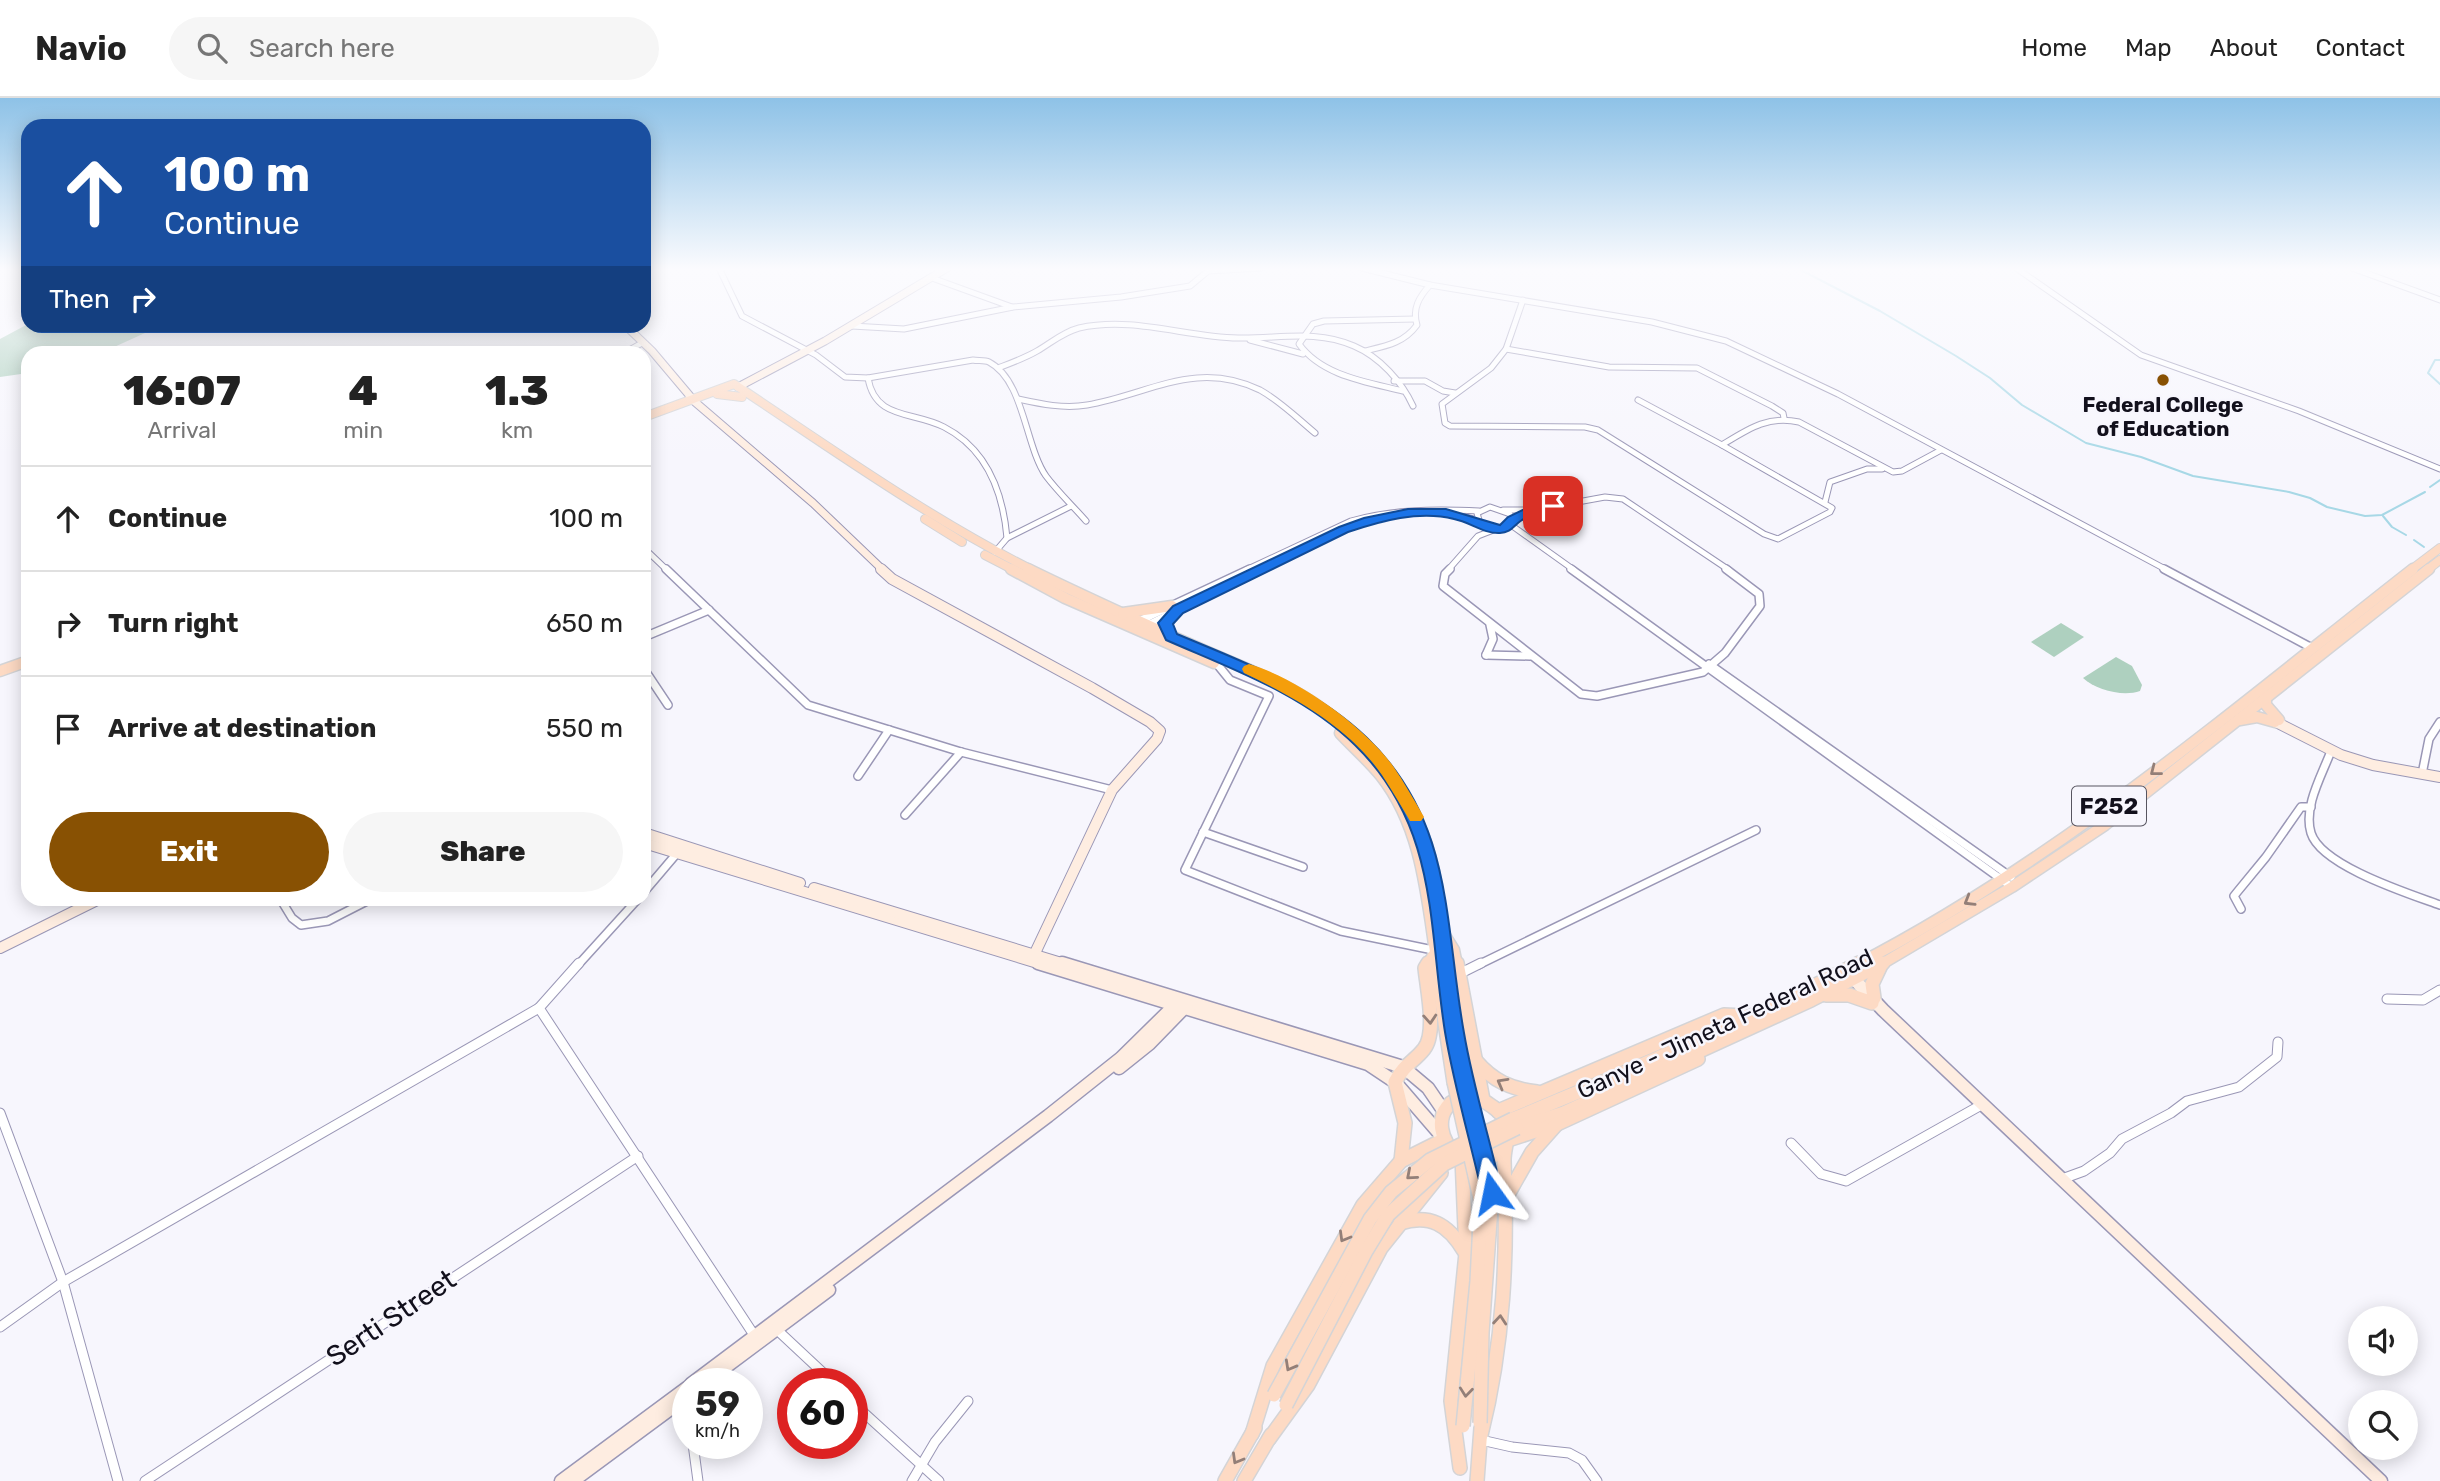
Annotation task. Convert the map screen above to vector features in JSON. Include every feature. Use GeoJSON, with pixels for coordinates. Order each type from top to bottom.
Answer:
{"type":"FeatureCollection","features":[{"type":"Feature","properties":{"kind":"main road"},"geometry":{"type":"LineString","coordinates":[[631,333],[645,346]]}},
{"type":"Feature","properties":{"kind":"main road"},"geometry":{"type":"LineString","coordinates":[[694,400],[717,394],[840,333]]}},
{"type":"Feature","properties":{"kind":"main road"},"geometry":{"type":"LineString","coordinates":[[651,353],[694,400],[813,503],[892,579],[1092,688],[1160,731],[1157,739],[1112,790],[1035,953]]}},
{"type":"Feature","properties":{"kind":"main road"},"geometry":{"type":"LineString","coordinates":[[651,416],[738,384]]}},
{"type":"Feature","properties":{"kind":"main road"},"geometry":{"type":"LineString","coordinates":[[738,384],[746,396],[956,538],[1065,598],[1138,627],[1274,688],[1304,705],[1350,742],[1382,777],[1411,828],[1423,872],[1434,952],[1481,1203],[1460,1474]]}},
{"type":"Feature","properties":{"kind":"main road"},"geometry":{"type":"LineString","coordinates":[[717,394],[746,396],[995,552],[1117,612],[1138,627],[1171,637],[1294,691],[1326,712],[1387,769],[1420,826],[1432,865],[1443,933],[1458,1078],[1492,1193],[1482,1333],[1481,1433],[1477,1481]]}},
{"type":"Feature","properties":{"kind":"main road","name":"Ganye - Jimeta Federal Road"},"geometry":{"type":"LineString","coordinates":[[1737,1027],[1756,1026],[1882,964],[2105,825],[2235,722],[2248,705],[2266,697],[2440,548]]}},
{"type":"Feature","properties":{"kind":"main road","name":"Ganye - Jimeta Federal Road"},"geometry":{"type":"LineString","coordinates":[[1280,1400],[1388,1215],[1444,1164],[1515,1123],[1564,1112],[1737,1027],[1747,1016],[1798,995],[1854,967],[2011,882],[2248,705],[2312,648],[2440,560]]}},
{"type":"Feature","properties":{"kind":"main road"},"geometry":{"type":"LineString","coordinates":[[1117,612],[1175,608]]}},
{"type":"Feature","properties":{"kind":"main road"},"geometry":{"type":"LineString","coordinates":[[1171,637],[1166,623],[1175,608]]}},
{"type":"Feature","properties":{"kind":"main road"},"geometry":{"type":"LineString","coordinates":[[0,666],[21,658]]}},
{"type":"Feature","properties":{"kind":"main road"},"geometry":{"type":"LineString","coordinates":[[0,671],[21,663]]}},
{"type":"Feature","properties":{"kind":"main road"},"geometry":{"type":"LineString","coordinates":[[2266,697],[2269,710],[2277,721]]}},
{"type":"Feature","properties":{"kind":"main road"},"geometry":{"type":"LineString","coordinates":[[2248,705],[2331,751],[2373,765],[2440,777]]}},
{"type":"Feature","properties":{"kind":"main road"},"geometry":{"type":"LineString","coordinates":[[2235,722],[2252,717],[2277,721]]}},
{"type":"Feature","properties":{"kind":"main road"},"geometry":{"type":"LineString","coordinates":[[651,836],[1035,953],[1368,1064],[1395,1082],[1459,1156],[1488,1160],[1506,1144],[1557,1124],[1739,1040],[1756,1026]]}},
{"type":"Feature","properties":{"kind":"main road"},"geometry":{"type":"LineString","coordinates":[[651,844],[1182,1004],[1404,1067],[1428,1088],[1443,1110]]}},
{"type":"Feature","properties":{"kind":"main road"},"geometry":{"type":"LineString","coordinates":[[0,948],[85,906]]}},
{"type":"Feature","properties":{"kind":"main road"},"geometry":{"type":"LineString","coordinates":[[1443,933],[1454,950],[1483,1100]]}},
{"type":"Feature","properties":{"kind":"main road"},"geometry":{"type":"LineString","coordinates":[[1401,1161],[1405,1123],[1395,1082],[1404,1067],[1423,1051],[1431,1038],[1425,968],[1434,952]]}},
{"type":"Feature","properties":{"kind":"main road"},"geometry":{"type":"LineString","coordinates":[[1876,1004],[1872,984],[1882,964]]}},
{"type":"Feature","properties":{"kind":"main road"},"geometry":{"type":"LineString","coordinates":[[1851,980],[2381,1481]]}},
{"type":"Feature","properties":{"kind":"main road"},"geometry":{"type":"LineString","coordinates":[[1820,996],[1849,995],[1876,1004]]}},
{"type":"Feature","properties":{"kind":"main road"},"geometry":{"type":"LineString","coordinates":[[718,1368],[1126,1063],[1182,1004]]}},
{"type":"Feature","properties":{"kind":"main road"},"geometry":{"type":"LineString","coordinates":[[1498,1111],[1724,1015],[1747,1016]]}},
{"type":"Feature","properties":{"kind":"main road"},"geometry":{"type":"LineString","coordinates":[[1474,1058],[1486,1074],[1510,1089],[1539,1092]]}},
{"type":"Feature","properties":{"kind":"main road"},"geometry":{"type":"LineString","coordinates":[[1441,1137],[1440,1117],[1443,1110],[1461,1098],[1483,1100],[1498,1111],[1506,1123],[1501,1312],[1493,1386],[1481,1433]]}},
{"type":"Feature","properties":{"kind":"main road"},"geometry":{"type":"LineString","coordinates":[[1506,1198],[1532,1152],[1557,1124]]}},
{"type":"Feature","properties":{"kind":"main road"},"geometry":{"type":"LineString","coordinates":[[1252,1434],[1273,1366],[1363,1205],[1401,1161],[1441,1137]]}},
{"type":"Feature","properties":{"kind":"main road"},"geometry":{"type":"LineString","coordinates":[[1459,1156],[1466,1253],[1451,1401],[1460,1474]]}},
{"type":"Feature","properties":{"kind":"main road"},"geometry":{"type":"LineString","coordinates":[[1244,1481],[1269,1439],[1308,1385],[1381,1248],[1398,1224],[1459,1156]]}},
{"type":"Feature","properties":{"kind":"main road"},"geometry":{"type":"LineString","coordinates":[[1398,1224],[1418,1217],[1438,1224],[1458,1239],[1466,1253]]}},
{"type":"Feature","properties":{"kind":"main road"},"geometry":{"type":"LineString","coordinates":[[722,1368],[757,1339]]}},
{"type":"Feature","properties":{"kind":"main road"},"geometry":{"type":"LineString","coordinates":[[1224,1481],[1252,1434],[1280,1400]]}},
{"type":"Feature","properties":{"kind":"main road"},"geometry":{"type":"LineString","coordinates":[[1269,1439],[1280,1400]]}},
{"type":"Feature","properties":{"kind":"main road"},"geometry":{"type":"LineString","coordinates":[[561,1481],[672,1402]]}},
{"type":"Feature","properties":{"kind":"main road"},"geometry":{"type":"LineString","coordinates":[[573,1481],[672,1403]]}},
{"type":"Feature","properties":{"kind":"street"},"geometry":{"type":"LineString","coordinates":[[773,333],[808,351],[845,377],[868,377],[974,359],[989,362],[998,368],[1009,382],[1018,400],[1032,449],[1046,476],[1086,521]]}},
{"type":"Feature","properties":{"kind":"street"},"geometry":{"type":"LineString","coordinates":[[998,368],[1039,350],[1052,338],[1066,333]]}},
{"type":"Feature","properties":{"kind":"street"},"geometry":{"type":"LineString","coordinates":[[1197,333],[1237,338],[1303,354],[1344,375],[1403,391]]}},
{"type":"Feature","properties":{"kind":"street"},"geometry":{"type":"LineString","coordinates":[[1303,354],[1299,344],[1306,333]]}},
{"type":"Feature","properties":{"kind":"street"},"geometry":{"type":"LineString","coordinates":[[1365,351],[1398,344],[1413,333]]}},
{"type":"Feature","properties":{"kind":"street"},"geometry":{"type":"LineString","coordinates":[[1512,333],[1506,349],[1491,368],[1442,404],[1445,423],[1450,426],[1585,427],[1598,430],[1772,539],[1778,539],[1830,512],[1832,508],[1825,502],[1639,400]]}},
{"type":"Feature","properties":{"kind":"street"},"geometry":{"type":"LineString","coordinates":[[1693,333],[1726,341],[1827,388],[2312,648]]}},
{"type":"Feature","properties":{"kind":"street"},"geometry":{"type":"LineString","coordinates":[[2109,333],[2141,355],[2299,411],[2440,469]]}},
{"type":"Feature","properties":{"kind":"street"},"geometry":{"type":"LineString","coordinates":[[1237,338],[1285,334],[1353,345],[1378,361],[1410,397],[1413,406]]}},
{"type":"Feature","properties":{"kind":"street"},"geometry":{"type":"LineString","coordinates":[[637,346],[642,343]]}},
{"type":"Feature","properties":{"kind":"street"},"geometry":{"type":"LineString","coordinates":[[1506,349],[1607,367],[1683,365],[1697,368],[1772,407],[1783,414],[1784,418]]}},
{"type":"Feature","properties":{"kind":"street"},"geometry":{"type":"LineString","coordinates":[[1018,400],[1059,407],[1087,405],[1189,375],[1209,376],[1259,390],[1315,433]]}},
{"type":"Feature","properties":{"kind":"street"},"geometry":{"type":"LineString","coordinates":[[868,377],[868,388],[873,400],[887,410],[941,425],[983,458],[1000,495],[1007,538]]}},
{"type":"Feature","properties":{"kind":"street"},"geometry":{"type":"LineString","coordinates":[[1395,381],[1425,381],[1443,391],[1455,393]]}},
{"type":"Feature","properties":{"kind":"street"},"geometry":{"type":"LineString","coordinates":[[1722,445],[1772,419],[1784,418],[1799,421],[1882,469]]}},
{"type":"Feature","properties":{"kind":"street"},"geometry":{"type":"LineString","coordinates":[[1825,502],[1830,482],[1867,468],[1902,471],[1941,450]]}},
{"type":"Feature","properties":{"kind":"street"},"geometry":{"type":"LineString","coordinates":[[1138,627],[1351,521],[1381,512],[1422,507],[1479,511],[1490,508],[1534,510],[1605,497],[1623,499],[1754,588],[1761,599],[1760,606],[1726,653],[1710,667],[1690,676],[1589,696],[1572,689],[1443,586],[1445,574],[1478,536],[1496,530],[1534,510]]}},
{"type":"Feature","properties":{"kind":"street"},"geometry":{"type":"LineString","coordinates":[[995,552],[1007,538],[1071,506]]}},
{"type":"Feature","properties":{"kind":"street"},"geometry":{"type":"LineString","coordinates":[[1503,510],[1512,522],[1699,660],[2011,882]]}},
{"type":"Feature","properties":{"kind":"street"},"geometry":{"type":"LineString","coordinates":[[1478,536],[1479,511]]}},
{"type":"Feature","properties":{"kind":"street"},"geometry":{"type":"LineString","coordinates":[[1175,608],[1343,529],[1368,521],[1421,512],[1452,513],[1496,530]]}},
{"type":"Feature","properties":{"kind":"street"},"geometry":{"type":"LineString","coordinates":[[651,555],[808,705],[961,752],[1112,790]]}},
{"type":"Feature","properties":{"kind":"street"},"geometry":{"type":"LineString","coordinates":[[651,634],[709,610]]}},
{"type":"Feature","properties":{"kind":"street"},"geometry":{"type":"LineString","coordinates":[[1490,624],[1493,639],[1486,655],[1530,656]]}},
{"type":"Feature","properties":{"kind":"street"},"geometry":{"type":"LineString","coordinates":[[1217,664],[1230,680],[1269,696],[1185,870],[1341,931],[1434,952]]}},
{"type":"Feature","properties":{"kind":"street"},"geometry":{"type":"LineString","coordinates":[[651,680],[668,705]]}},
{"type":"Feature","properties":{"kind":"street"},"geometry":{"type":"LineString","coordinates":[[2422,774],[2429,739],[2440,722]]}},
{"type":"Feature","properties":{"kind":"street"},"geometry":{"type":"LineString","coordinates":[[858,776],[889,730]]}},
{"type":"Feature","properties":{"kind":"street"},"geometry":{"type":"LineString","coordinates":[[2331,751],[2311,807],[2311,836],[2323,851],[2362,874],[2440,905]]}},
{"type":"Feature","properties":{"kind":"street"},"geometry":{"type":"LineString","coordinates":[[905,815],[961,752]]}},
{"type":"Feature","properties":{"kind":"street"},"geometry":{"type":"LineString","coordinates":[[2241,909],[2234,896],[2241,885],[2264,859],[2301,807],[2311,807]]}},
{"type":"Feature","properties":{"kind":"street"},"geometry":{"type":"LineString","coordinates":[[1458,974],[1756,830]]}},
{"type":"Feature","properties":{"kind":"street"},"geometry":{"type":"LineString","coordinates":[[1203,832],[1303,867]]}},
{"type":"Feature","properties":{"kind":"street"},"geometry":{"type":"LineString","coordinates":[[651,884],[678,852]]}},
{"type":"Feature","properties":{"kind":"street"},"geometry":{"type":"LineString","coordinates":[[285,906],[292,918],[301,925],[328,921],[357,906]]}},
{"type":"Feature","properties":{"kind":"street"},"geometry":{"type":"LineString","coordinates":[[0,1327],[64,1282],[539,1008],[632,906]]}},
{"type":"Feature","properties":{"kind":"street"},"geometry":{"type":"LineString","coordinates":[[2387,999],[2423,1001],[2433,999],[2440,990]]}},
{"type":"Feature","properties":{"kind":"street"},"geometry":{"type":"LineString","coordinates":[[539,1008],[757,1339]]}},
{"type":"Feature","properties":{"kind":"street"},"geometry":{"type":"LineString","coordinates":[[2062,1179],[2084,1171],[2110,1153],[2122,1139],[2144,1125],[2171,1114],[2187,1101],[2239,1087],[2277,1057],[2278,1042]]}},
{"type":"Feature","properties":{"kind":"street"},"geometry":{"type":"LineString","coordinates":[[1791,1143],[1821,1175],[1837,1181],[1846,1181],[1983,1104]]}},
{"type":"Feature","properties":{"kind":"street"},"geometry":{"type":"LineString","coordinates":[[0,1113],[64,1282],[118,1481]]}},
{"type":"Feature","properties":{"kind":"street","name":"Serti Street"},"geometry":{"type":"LineString","coordinates":[[145,1481],[638,1156]]}},
{"type":"Feature","properties":{"kind":"street"},"geometry":{"type":"LineString","coordinates":[[774,1326],[818,1368]]}},
{"type":"Feature","properties":{"kind":"street"},"geometry":{"type":"LineString","coordinates":[[912,1481],[935,1442],[968,1401]]}},
{"type":"Feature","properties":{"kind":"street"},"geometry":{"type":"LineString","coordinates":[[868,1417],[939,1481]]}},
{"type":"Feature","properties":{"kind":"street"},"geometry":{"type":"LineString","coordinates":[[1481,1433],[1512,1447],[1569,1453],[1582,1460],[1597,1481]]}},
{"type":"Feature","properties":{"kind":"street"},"geometry":{"type":"LineString","coordinates":[[695,1459],[698,1481]]}},
{"type":"Feature","properties":{"kind":"green space"},"geometry":{"type":"Polygon","coordinates":[[[12,333],[145,333],[116,346],[21,346],[21,374],[0,377],[0,339],[12,333]]]}},
{"type":"Feature","properties":{"kind":"green space"},"geometry":{"type":"Polygon","coordinates":[[[2061,623],[2084,637],[2054,657],[2031,642],[2061,623]]]}},
{"type":"Feature","properties":{"kind":"green space"},"geometry":{"type":"Polygon","coordinates":[[[2116,657],[2132,666],[2142,685],[2140,691],[2110,691],[2083,678],[2116,657]]]}},
{"type":"Feature","properties":{"kind":"waterway"},"geometry":{"type":"LineString","coordinates":[[1916,333],[1990,378],[2022,405],[2086,443],[2141,457],[2193,476],[2289,492],[2310,498],[2327,507],[2365,516],[2382,515],[2425,492]]}},
{"type":"Feature","properties":{"kind":"waterway"},"geometry":{"type":"LineString","coordinates":[[2440,360],[2435,360],[2428,373],[2440,384]]}},
{"type":"Feature","properties":{"kind":"waterway"},"geometry":{"type":"LineString","coordinates":[[2430,487],[2440,480]]}},
{"type":"Feature","properties":{"kind":"waterway"},"geometry":{"type":"LineString","coordinates":[[2383,516],[2392,527],[2406,535]]}},
{"type":"Feature","properties":{"kind":"waterway"},"geometry":{"type":"LineString","coordinates":[[2414,540],[2424,547]]}},
{"type":"Feature","properties":{"kind":"slow traffic"},"geometry":{"type":"LineString","coordinates":[[1249,669],[1294,691],[1326,712],[1360,741],[1387,769],[1416,817]]}},
{"type":"Feature","properties":{"kind":"place","name":"Federal College of Education"},"geometry":{"type":"Point","coordinates":[2163,380]}},
{"type":"Feature","properties":{"kind":"route"},"geometry":{"type":"LineString","coordinates":[[1492,1193],[1455,1034],[1432,865],[1420,826],[1405,797],[1387,769],[1326,712],[1294,691],[1171,637],[1166,623],[1178,609],[1343,529],[1368,521],[1408,513],[1446,513],[1477,520],[1484,527],[1496,530],[1507,528],[1513,520],[1534,510],[1553,506]]}}]}
